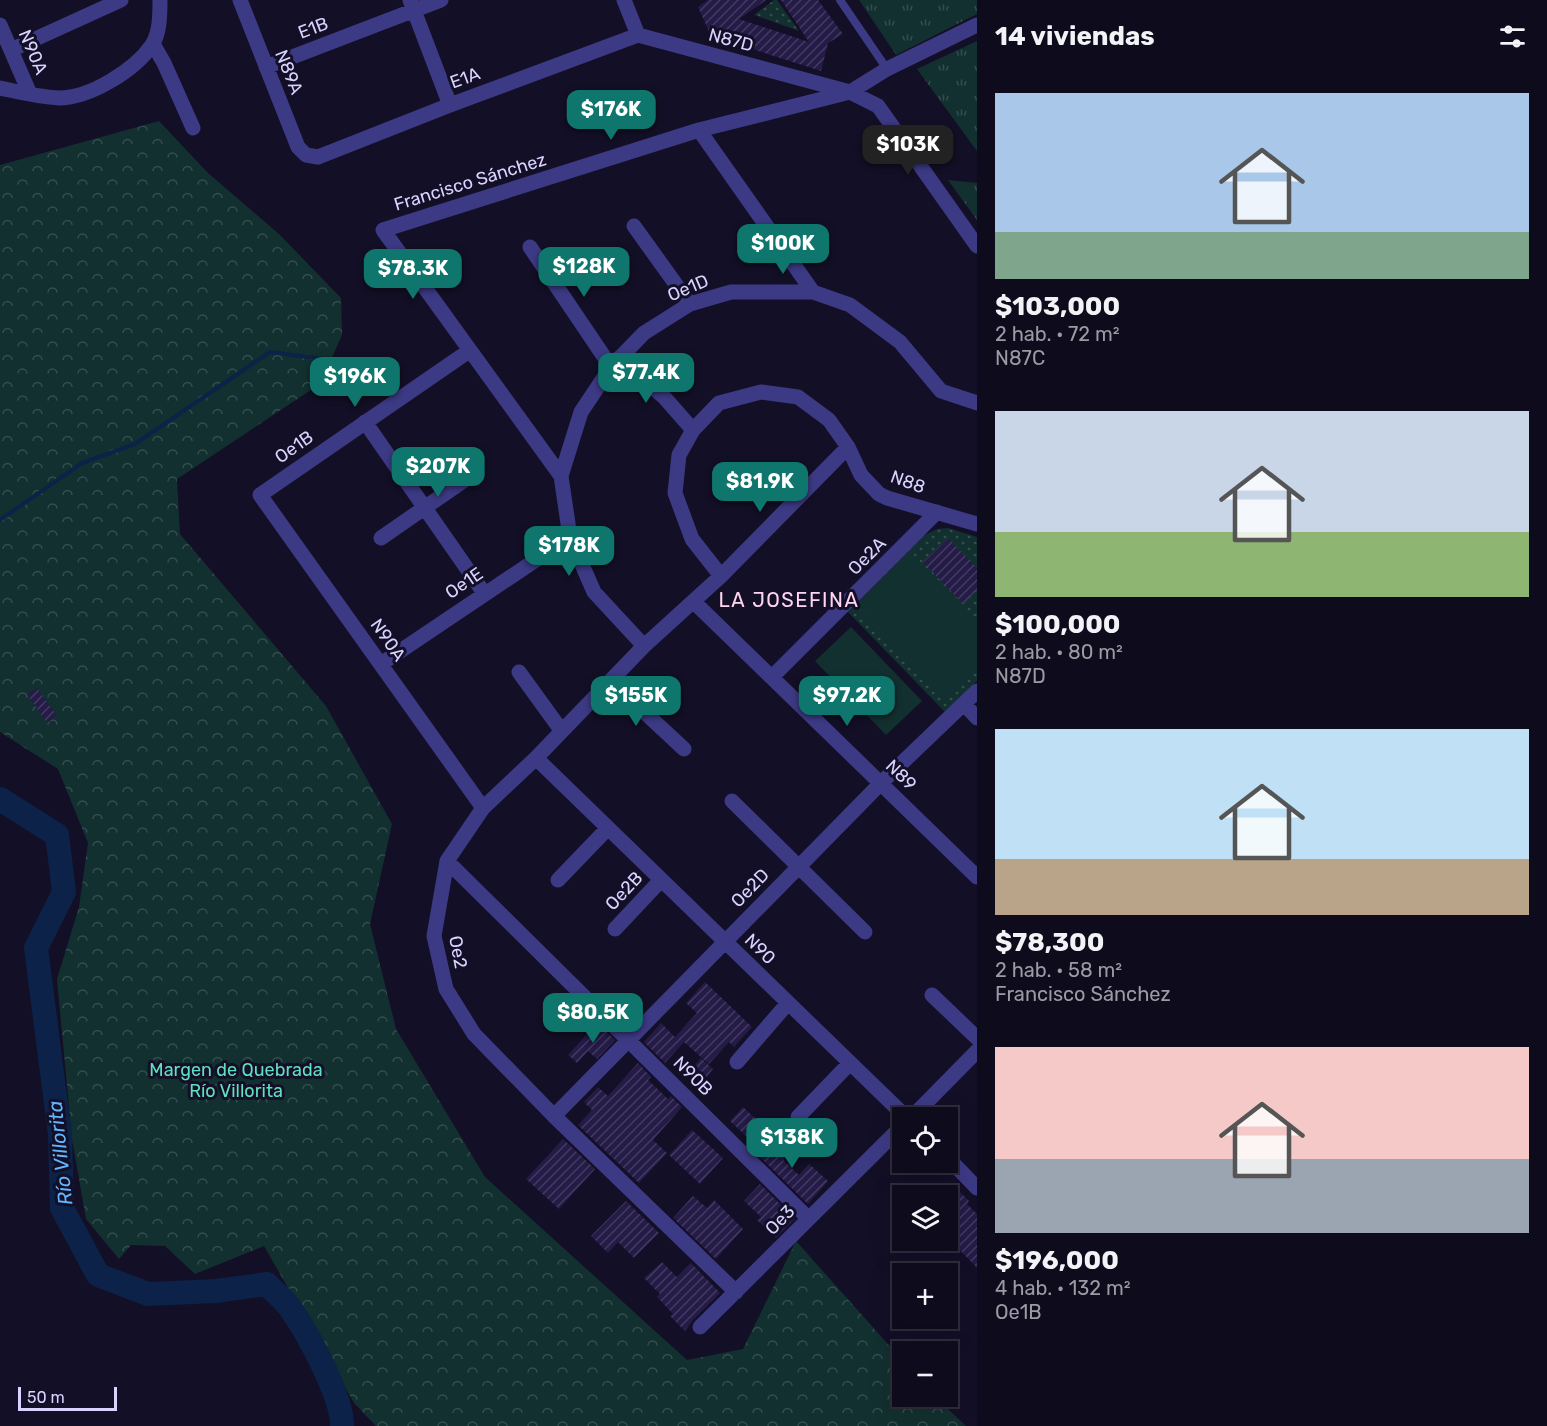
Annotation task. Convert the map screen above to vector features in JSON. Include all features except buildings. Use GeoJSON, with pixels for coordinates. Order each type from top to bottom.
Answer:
{"type":"FeatureCollection","features":[{"type":"Feature","properties":{"kind":"street"},"geometry":{"type":"LineString","coordinates":[[11,50],[121,0]]}},
{"type":"Feature","properties":{"kind":"street"},"geometry":{"type":"LineString","coordinates":[[0,88],[61,98],[98,88],[128,71],[153,44],[158,28],[160,0]]}},
{"type":"Feature","properties":{"kind":"street","name":"N89A"},"geometry":{"type":"LineString","coordinates":[[240,0],[298,147],[306,155]]}},
{"type":"Feature","properties":{"kind":"street","name":"E1B"},"geometry":{"type":"LineString","coordinates":[[266,67],[412,5],[441,0]]}},
{"type":"Feature","properties":{"kind":"street"},"geometry":{"type":"LineString","coordinates":[[624,0],[638,35]]}},
{"type":"Feature","properties":{"kind":"street"},"geometry":{"type":"LineString","coordinates":[[412,5],[450,105]]}},
{"type":"Feature","properties":{"kind":"street","name":"N90A"},"geometry":{"type":"LineString","coordinates":[[0,25],[30,94]]}},
{"type":"Feature","properties":{"kind":"street","name":"Francisco Sánchez"},"geometry":{"type":"LineString","coordinates":[[470,351],[383,230],[699,130],[850,92],[887,69],[977,25]]}},
{"type":"Feature","properties":{"kind":"street","name":"N87D"},"geometry":{"type":"LineString","coordinates":[[638,35],[850,92],[878,106],[977,246]]}},
{"type":"Feature","properties":{"kind":"street","name":"E1A"},"geometry":{"type":"LineString","coordinates":[[306,155],[318,157],[638,35]]}},
{"type":"Feature","properties":{"kind":"street"},"geometry":{"type":"LineString","coordinates":[[153,44],[193,128]]}},
{"type":"Feature","properties":{"kind":"street"},"geometry":{"type":"LineString","coordinates":[[699,130],[813,292]]}},
{"type":"Feature","properties":{"kind":"street"},"geometry":{"type":"LineString","coordinates":[[634,225],[690,304]]}},
{"type":"Feature","properties":{"kind":"street"},"geometry":{"type":"LineString","coordinates":[[530,247],[615,362],[664,397],[693,430]]}},
{"type":"Feature","properties":{"kind":"street","name":"Oe1D"},"geometry":{"type":"LineString","coordinates":[[615,362],[644,333],[690,304],[731,292],[813,292],[850,305],[900,342],[941,391],[977,403]]}},
{"type":"Feature","properties":{"kind":"street"},"geometry":{"type":"LineString","coordinates":[[470,351],[561,476]]}},
{"type":"Feature","properties":{"kind":"street","name":"Oe1B"},"geometry":{"type":"LineString","coordinates":[[260,495],[470,351]]}},
{"type":"Feature","properties":{"kind":"street"},"geometry":{"type":"LineString","coordinates":[[615,362],[581,412],[561,476],[570,537],[594,592],[644,646]]}},
{"type":"Feature","properties":{"kind":"street","name":"N88"},"geometry":{"type":"LineString","coordinates":[[721,576],[692,539],[675,493],[679,455],[693,430],[719,403],[761,392],[798,398],[829,420],[848,447],[861,475],[879,494],[977,524]]}},
{"type":"Feature","properties":{"kind":"street"},"geometry":{"type":"LineString","coordinates":[[365,422],[484,593]]}},
{"type":"Feature","properties":{"kind":"street","name":"Oe2"},"geometry":{"type":"LineString","coordinates":[[736,1292],[554,1116],[474,1034],[446,989],[434,936],[447,861],[483,808],[536,758],[644,646],[721,576],[848,447]]}},
{"type":"Feature","properties":{"kind":"street"},"geometry":{"type":"LineString","coordinates":[[381,538],[466,479]]}},
{"type":"Feature","properties":{"kind":"street","name":"N90A"},"geometry":{"type":"LineString","coordinates":[[260,495],[483,808]]}},
{"type":"Feature","properties":{"kind":"street","name":"Oe2A"},"geometry":{"type":"LineString","coordinates":[[772,677],[938,513]]}},
{"type":"Feature","properties":{"kind":"street","name":"Oe1E"},"geometry":{"type":"LineString","coordinates":[[381,663],[570,537]]}},
{"type":"Feature","properties":{"kind":"street","name":"N89"},"geometry":{"type":"LineString","coordinates":[[694,602],[977,877]]}},
{"type":"Feature","properties":{"kind":"street"},"geometry":{"type":"LineString","coordinates":[[519,672],[561,730]]}},
{"type":"Feature","properties":{"kind":"street"},"geometry":{"type":"LineString","coordinates":[[611,681],[684,749]]}},
{"type":"Feature","properties":{"kind":"street","name":"Oe2D"},"geometry":{"type":"LineString","coordinates":[[554,1116],[881,783],[977,691]]}},
{"type":"Feature","properties":{"kind":"street"},"geometry":{"type":"LineString","coordinates":[[964,704],[977,718]]}},
{"type":"Feature","properties":{"kind":"street","name":"N90"},"geometry":{"type":"LineString","coordinates":[[536,758],[897,1107]]}},
{"type":"Feature","properties":{"kind":"street"},"geometry":{"type":"LineString","coordinates":[[732,801],[865,932]]}},
{"type":"Feature","properties":{"kind":"street"},"geometry":{"type":"LineString","coordinates":[[558,880],[608,828]]}},
{"type":"Feature","properties":{"kind":"street","name":"N90B"},"geometry":{"type":"LineString","coordinates":[[447,861],[808,1218]]}},
{"type":"Feature","properties":{"kind":"street","name":"Oe2B"},"geometry":{"type":"LineString","coordinates":[[615,929],[661,880]]}},
{"type":"Feature","properties":{"kind":"street"},"geometry":{"type":"LineString","coordinates":[[932,995],[977,1038]]}},
{"type":"Feature","properties":{"kind":"street"},"geometry":{"type":"LineString","coordinates":[[737,1062],[788,1003]]}},
{"type":"Feature","properties":{"kind":"street"},"geometry":{"type":"LineString","coordinates":[[920,1107],[977,1051]]}},
{"type":"Feature","properties":{"kind":"street"},"geometry":{"type":"LineString","coordinates":[[798,1117],[850,1063]]}},
{"type":"Feature","properties":{"kind":"street","name":"Oe3"},"geometry":{"type":"LineString","coordinates":[[700,1327],[892,1136]]}},
{"type":"Feature","properties":{"kind":"street"},"geometry":{"type":"LineString","coordinates":[[958,1168],[977,1188]]}},
{"type":"Feature","properties":{"kind":"lane"},"geometry":{"type":"LineString","coordinates":[[840,0],[887,69]]}},
{"type":"Feature","properties":{"kind":"green space"},"geometry":{"type":"Polygon","coordinates":[[[777,0],[799,31],[754,15],[777,0]]]}},
{"type":"Feature","properties":{"kind":"green space"},"geometry":{"type":"Polygon","coordinates":[[[859,0],[977,0],[977,14],[896,55],[859,0]]]}},
{"type":"Feature","properties":{"kind":"green space"},"geometry":{"type":"Polygon","coordinates":[[[977,41],[977,151],[917,69],[977,41]]]}},
{"type":"Feature","properties":{"kind":"green space","name":"Margen de Quebrada Río Villorita"},"geometry":{"type":"Polygon","coordinates":[[[159,121],[208,173],[280,235],[341,298],[342,335],[320,384],[177,479],[180,534],[326,706],[392,824],[370,924],[396,1029],[485,1177],[687,1360],[743,1349],[796,1241],[892,1349],[892,1407],[946,1407],[966,1426],[376,1426],[354,1403],[264,1246],[195,1274],[165,1246],[131,1245],[119,1259],[86,1219],[72,1139],[57,979],[79,907],[88,843],[58,769],[0,732],[0,165],[159,121]]]}},
{"type":"Feature","properties":{"kind":"green space"},"geometry":{"type":"Polygon","coordinates":[[[948,180],[977,183],[977,220],[948,180]]]}},
{"type":"Feature","properties":{"kind":"green space"},"geometry":{"type":"Polygon","coordinates":[[[948,528],[977,537],[977,681],[945,712],[848,612],[922,536],[937,529],[948,528]]]}},
{"type":"Feature","properties":{"kind":"green space"},"geometry":{"type":"Polygon","coordinates":[[[912,554],[977,621],[977,666],[945,697],[858,607],[912,554]]]}},
{"type":"Feature","properties":{"kind":"green space"},"geometry":{"type":"Polygon","coordinates":[[[851,627],[922,701],[886,735],[815,661],[851,627]]]}},
{"type":"Feature","properties":{"kind":"waterway"},"geometry":{"type":"LineString","coordinates":[[0,520],[82,463],[135,444],[270,352],[354,363]]}},
{"type":"Feature","properties":{"kind":"waterway","name":"Río Villorita"},"geometry":{"type":"LineString","coordinates":[[0,799],[57,835],[64,892],[36,948],[60,1135],[62,1208],[98,1275],[148,1294],[216,1291],[267,1284],[290,1307],[316,1351],[337,1400],[342,1426]]}},
{"type":"Feature","properties":{"kind":"district","name":"LA JOSEFINA"},"geometry":{"type":"Point","coordinates":[789,600]}}]}
